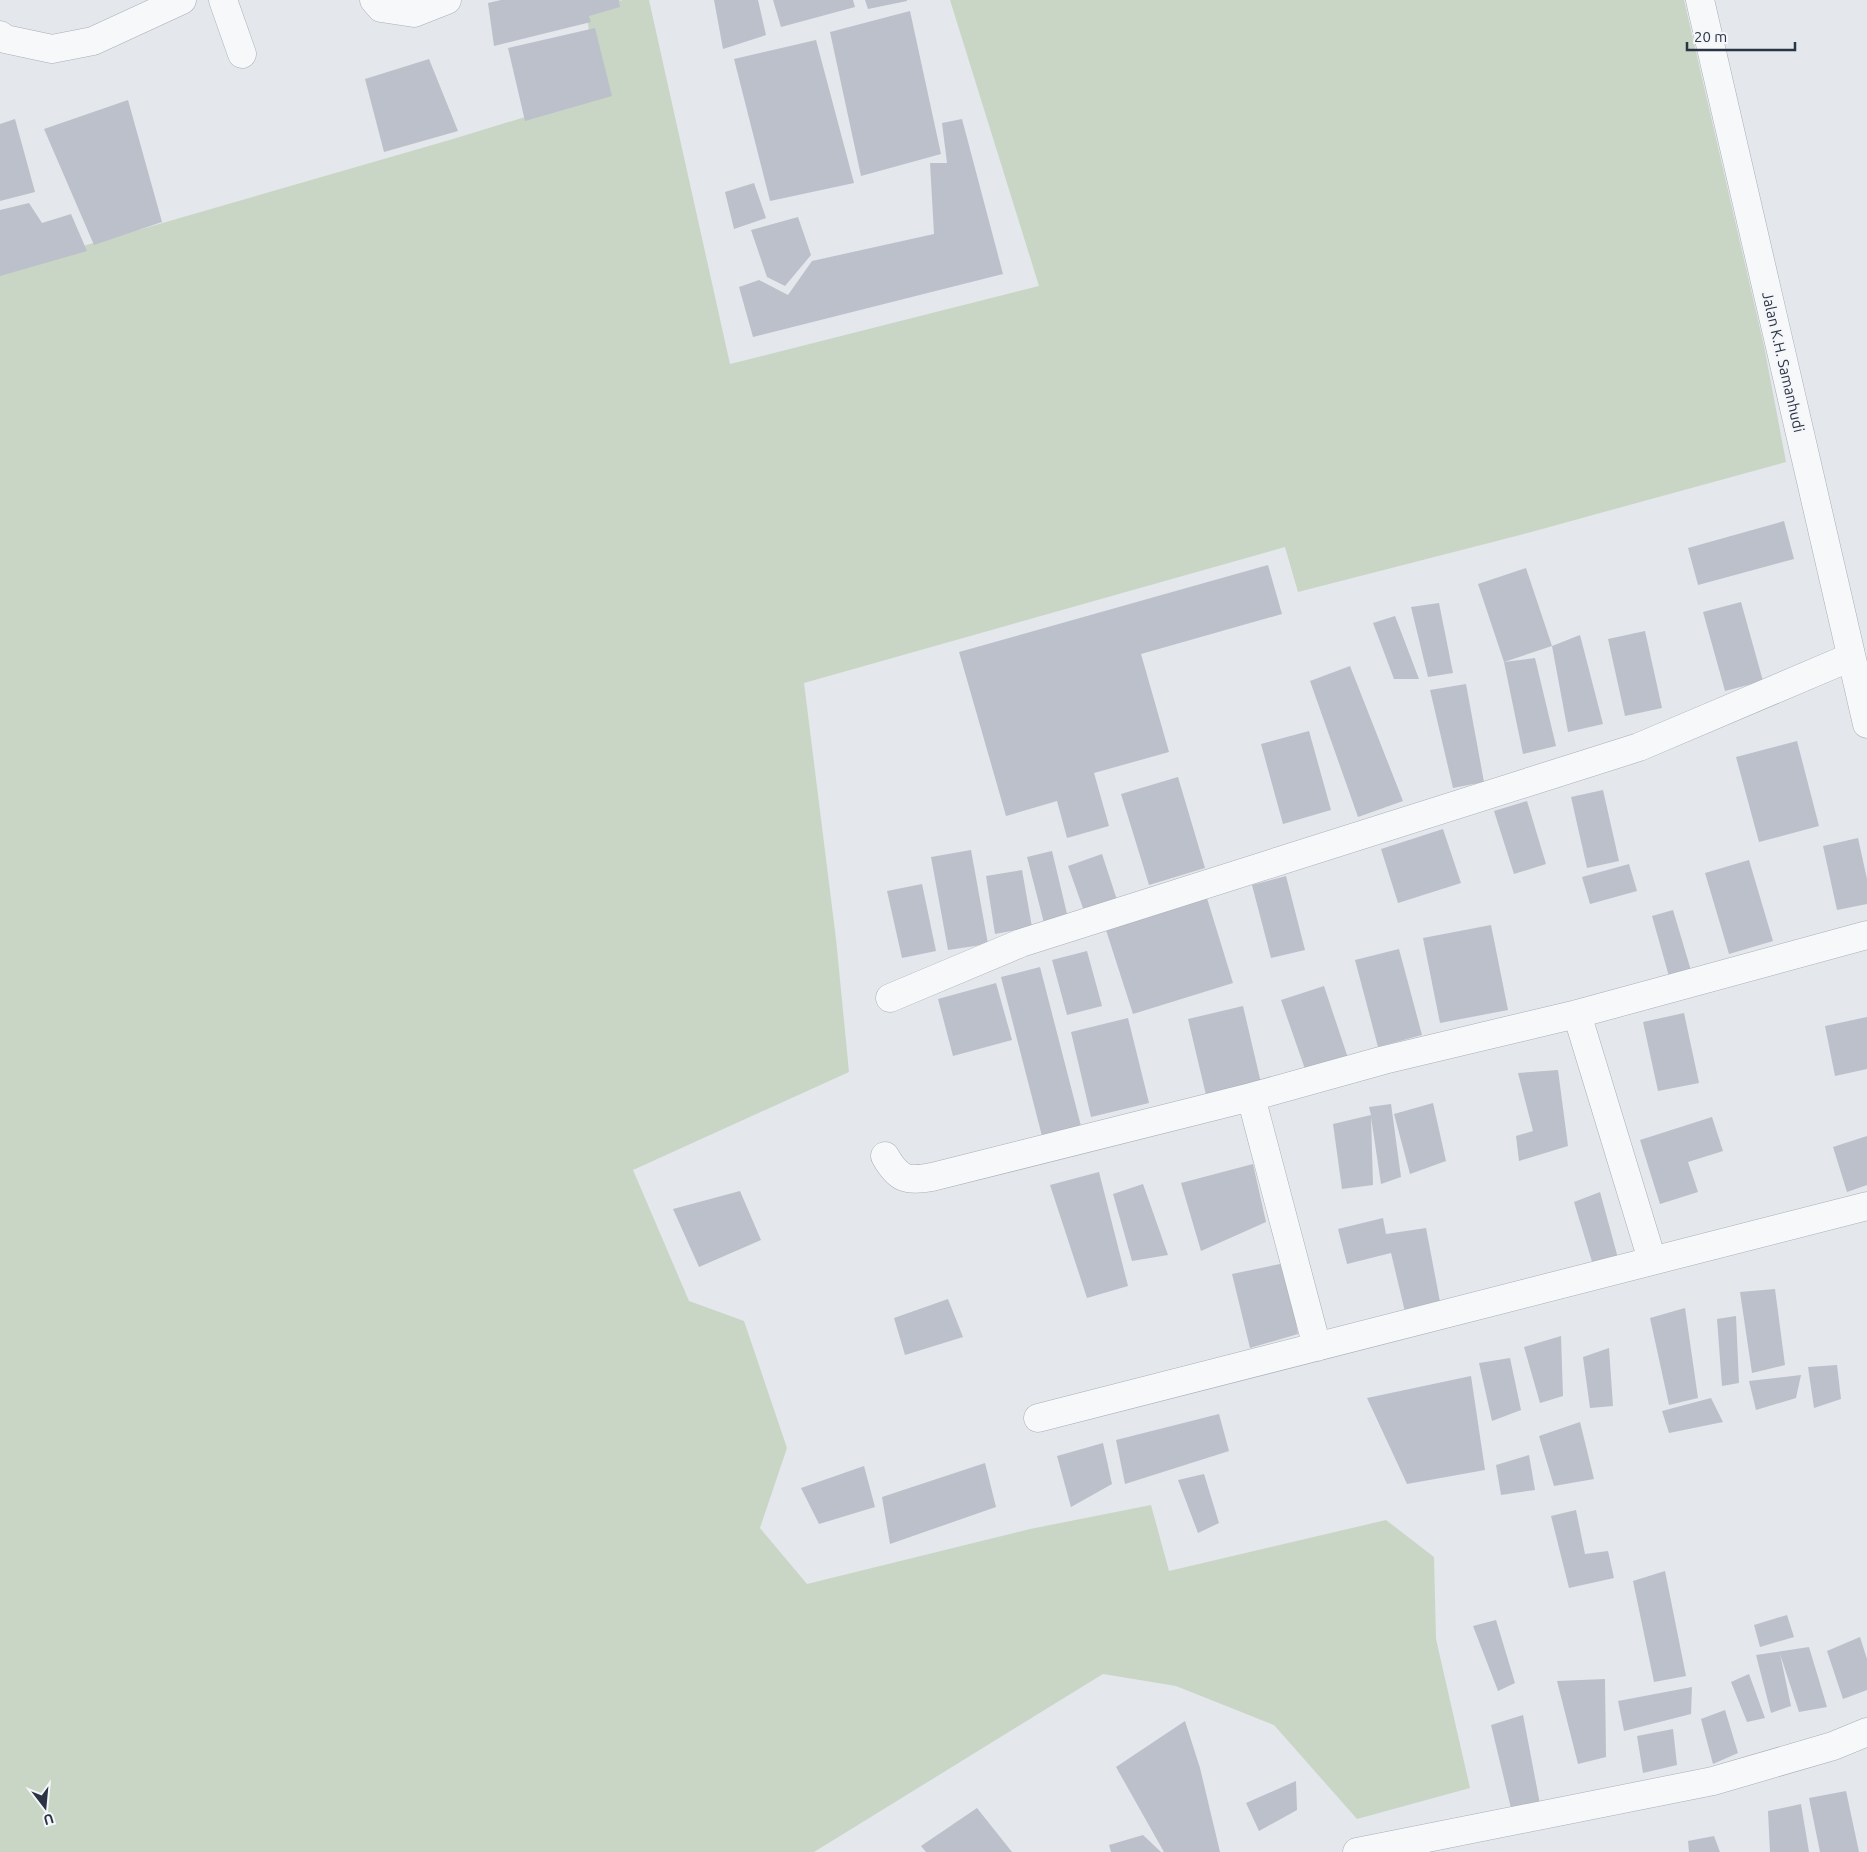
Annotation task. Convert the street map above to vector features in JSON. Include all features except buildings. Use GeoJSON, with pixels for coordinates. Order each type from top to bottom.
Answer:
{"type":"FeatureCollection","features":[{"type":"Feature","properties":{"kind":"street"},"geometry":{"type":"LineString","coordinates":[[2,38],[52,49],[93,41],[182,0]]}},
{"type":"Feature","properties":{"kind":"street"},"geometry":{"type":"LineString","coordinates":[[223,0],[242,54]]}},
{"type":"Feature","properties":{"kind":"street"},"geometry":{"type":"LineString","coordinates":[[374,0],[381,8],[414,13],[447,0]]}},
{"type":"Feature","properties":{"kind":"street","name":"Jalan K.H. Samanhudi"},"geometry":{"type":"LineString","coordinates":[[1700,0],[1867,724]]}},
{"type":"Feature","properties":{"kind":"street"},"geometry":{"type":"LineString","coordinates":[[890,998],[1021,943],[1639,747],[1852,657]]}},
{"type":"Feature","properties":{"kind":"street"},"geometry":{"type":"LineString","coordinates":[[885,1156],[893,1170],[906,1179],[916,1180],[1251,1097],[1384,1060],[1577,1014],[1867,935]]}},
{"type":"Feature","properties":{"kind":"street"},"geometry":{"type":"LineString","coordinates":[[1577,1014],[1652,1260]]}},
{"type":"Feature","properties":{"kind":"street"},"geometry":{"type":"LineString","coordinates":[[1251,1097],[1317,1347]]}},
{"type":"Feature","properties":{"kind":"street"},"geometry":{"type":"LineString","coordinates":[[1038,1418],[1867,1206]]}},
{"type":"Feature","properties":{"kind":"street"},"geometry":{"type":"LineString","coordinates":[[1357,1852],[1713,1781],[1833,1746],[1867,1732]]}},
{"type":"Feature","properties":{"kind":"green space"},"geometry":{"type":"Polygon","coordinates":[[[623,0],[649,0],[730,364],[1039,286],[950,0],[1684,0],[1764,346],[1786,462],[1520,535],[1298,592],[1285,547],[804,683],[836,939],[849,1072],[633,1170],[689,1301],[744,1321],[787,1448],[760,1528],[807,1584],[1030,1529],[1151,1505],[1169,1571],[1386,1520],[1434,1557],[1436,1639],[1470,1788],[1357,1819],[1274,1725],[1176,1686],[1103,1674],[814,1852],[0,1852],[0,270],[453,139],[600,94],[585,7],[623,0]]]}}]}
